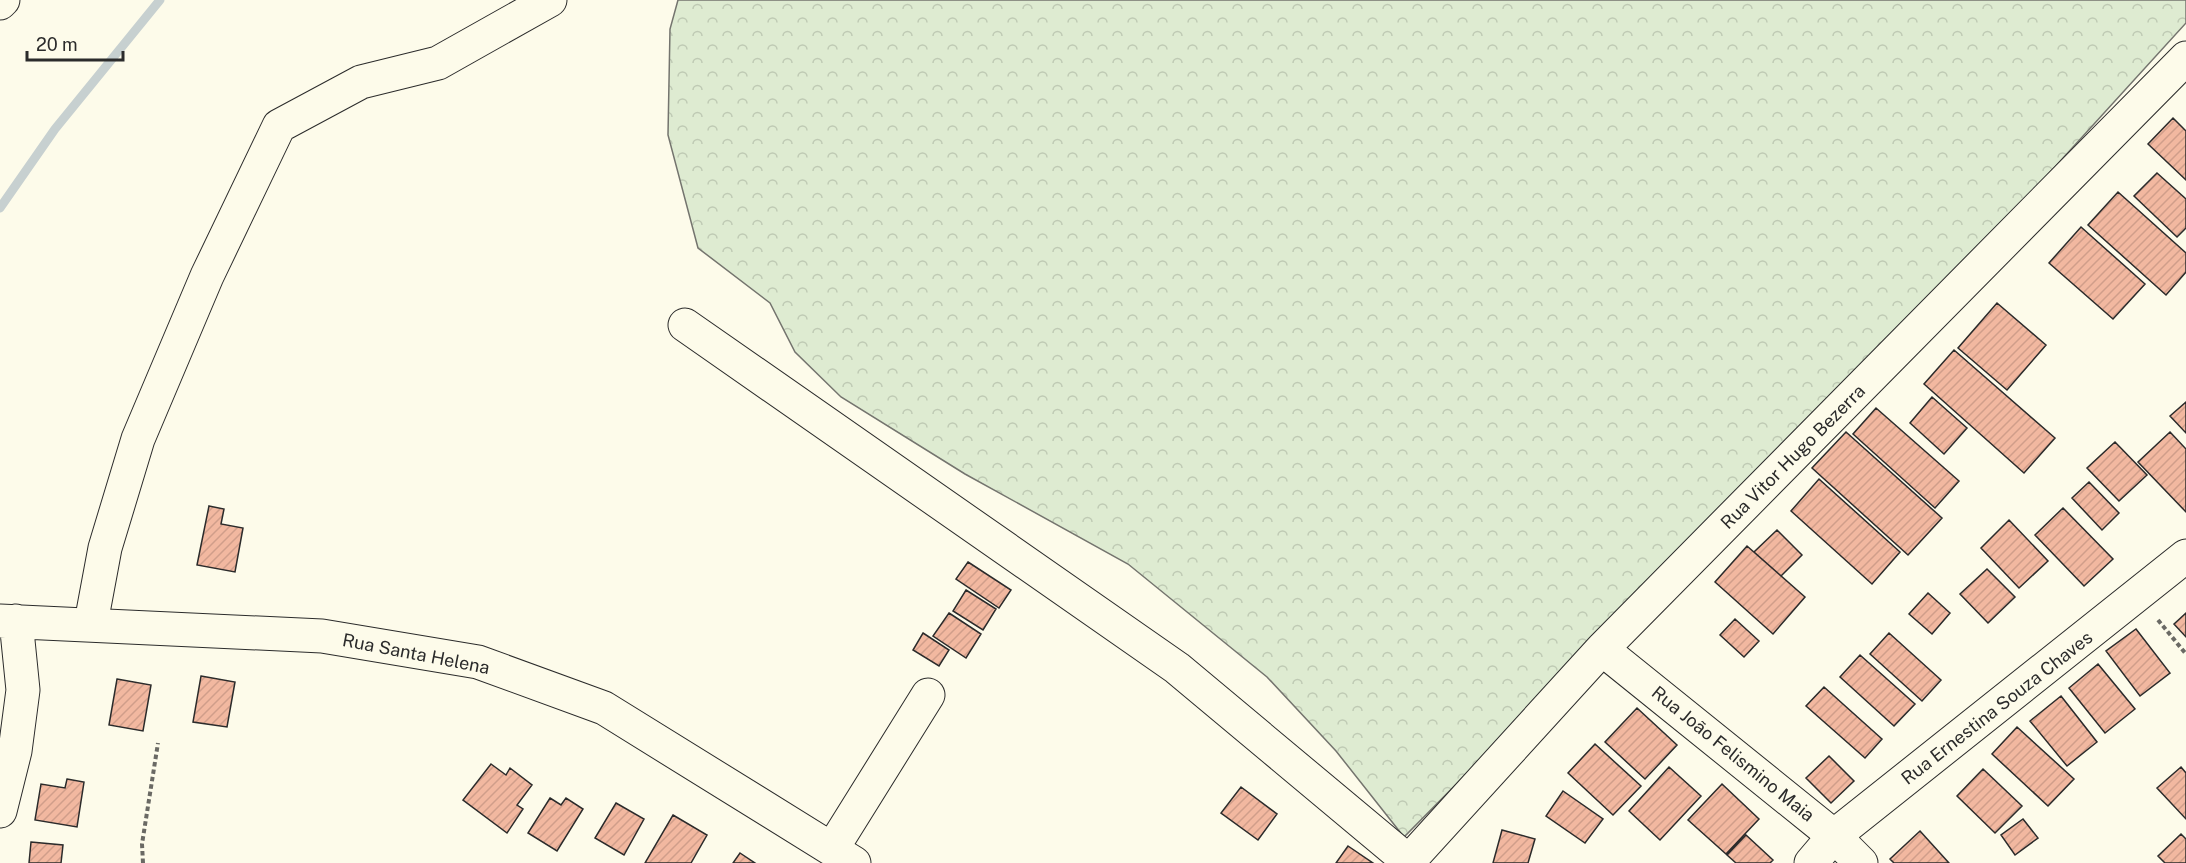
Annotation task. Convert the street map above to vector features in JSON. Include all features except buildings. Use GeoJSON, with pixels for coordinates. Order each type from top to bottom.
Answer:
{"type":"FeatureCollection","features":[{"type":"Feature","properties":{"kind":"street"},"geometry":{"type":"LineString","coordinates":[[91,623],[105,548],[138,440],[207,276],[279,126],[361,82],[438,63],[550,0]]}},
{"type":"Feature","properties":{"kind":"street","name":"Rua Vitor Hugo Bezerra"},"geometry":{"type":"LineString","coordinates":[[1407,862],[1602,649],[2186,57]]}},
{"type":"Feature","properties":{"kind":"street"},"geometry":{"type":"LineString","coordinates":[[686,325],[1177,668],[1407,862]]}},
{"type":"Feature","properties":{"kind":"street","name":"Rua Ernestina Souza Chaves"},"geometry":{"type":"LineString","coordinates":[[1811,863],[1834,836],[2186,556]]}},
{"type":"Feature","properties":{"kind":"street"},"geometry":{"type":"LineString","coordinates":[[0,811],[15,751],[23,690],[8,621]]}},
{"type":"Feature","properties":{"kind":"street","name":"Rua Santa Helena"},"geometry":{"type":"LineString","coordinates":[[8,621],[91,623],[322,636],[478,662],[604,708],[843,856]]}},
{"type":"Feature","properties":{"kind":"street","name":"Rua João Felismino Maia"},"geometry":{"type":"LineString","coordinates":[[1602,649],[1834,836],[1861,863]]}},
{"type":"Feature","properties":{"kind":"street"},"geometry":{"type":"LineString","coordinates":[[843,856],[928,695]]}},
{"type":"Feature","properties":{"kind":"path"},"geometry":{"type":"LineString","coordinates":[[2138,596],[2186,654]]}},
{"type":"Feature","properties":{"kind":"path"},"geometry":{"type":"LineString","coordinates":[[142,863],[142,844],[158,743]]}},
{"type":"Feature","properties":{"kind":"green space"},"geometry":{"type":"Polygon","coordinates":[[[678,0],[2186,0],[2186,23],[1923,312],[1404,837],[1336,751],[1267,677],[1128,564],[965,474],[841,397],[795,352],[770,303],[698,248],[668,135],[670,29],[678,0]]]}},
{"type":"Feature","properties":{"kind":"waterway"},"geometry":{"type":"LineString","coordinates":[[0,208],[55,129],[160,0]]}}]}
